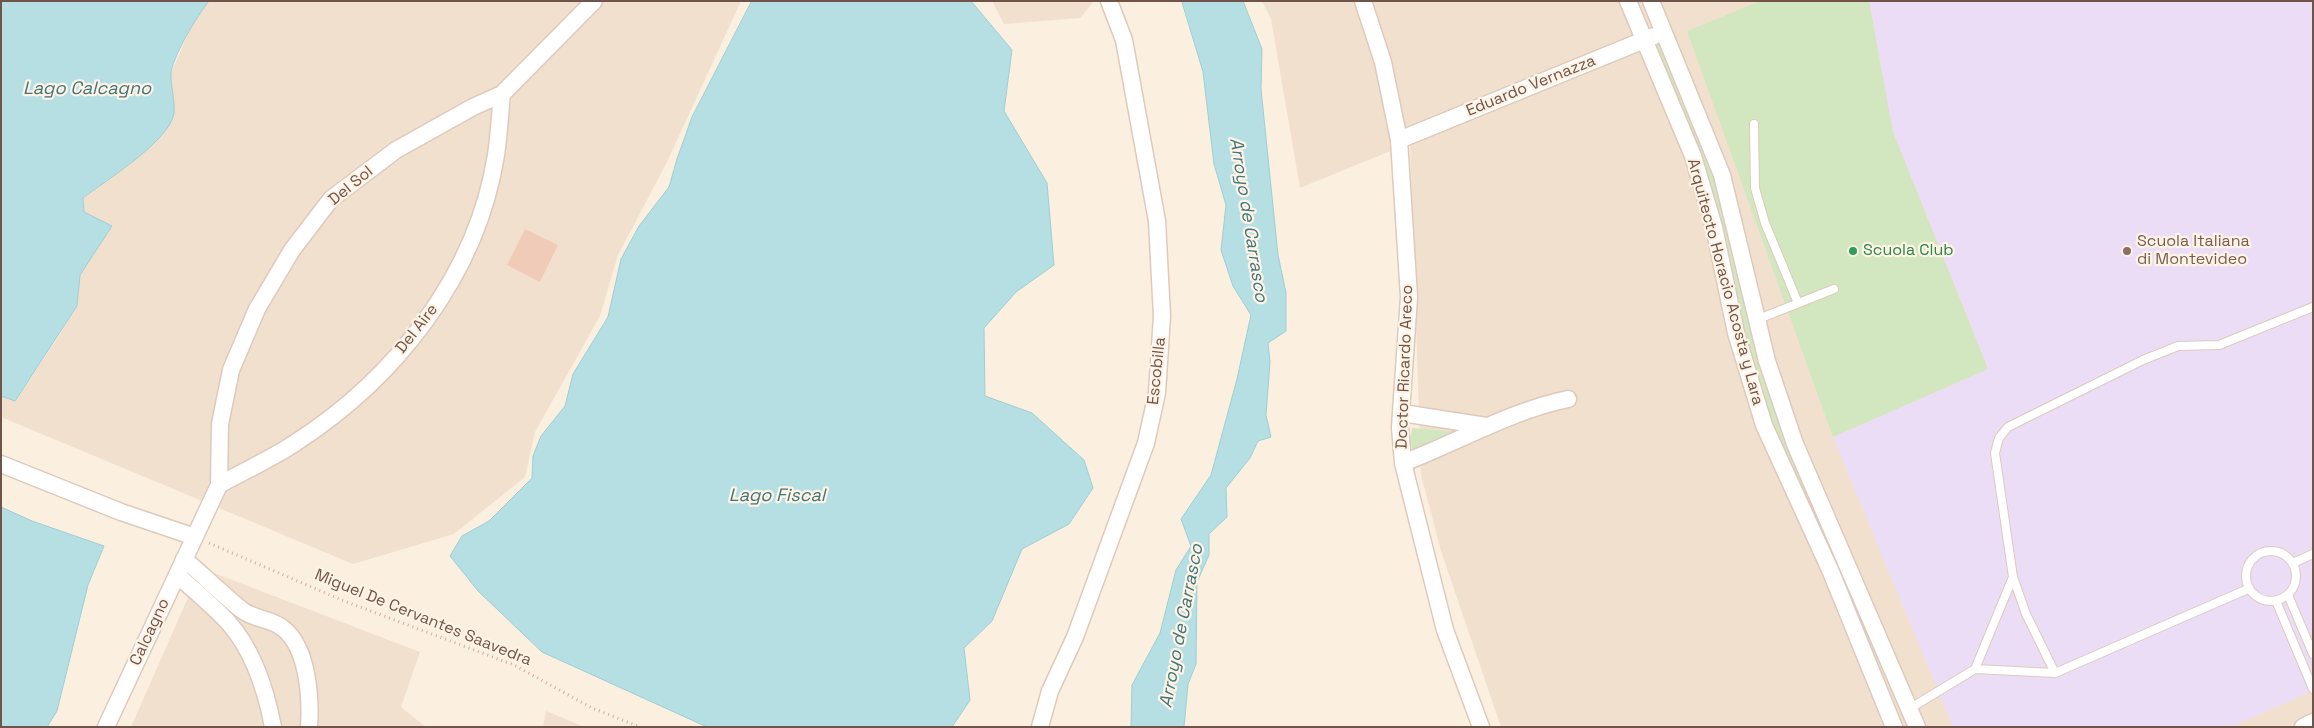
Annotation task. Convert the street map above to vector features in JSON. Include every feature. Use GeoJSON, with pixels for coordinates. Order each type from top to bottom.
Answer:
{"type":"FeatureCollection","features":[{"type":"Feature","properties":{"kind":"street","name":"Del Sol"},"geometry":{"type":"LineString","coordinates":[[219,485],[220,424],[231,370],[256,309],[292,250],[331,199],[396,150],[473,107],[502,94],[594,1]]}},
{"type":"Feature","properties":{"kind":"street","name":"Escobilla"},"geometry":{"type":"LineString","coordinates":[[1040,727],[1050,691],[1076,637],[1146,443],[1157,393],[1162,316],[1157,221],[1124,40],[1109,1]]}},
{"type":"Feature","properties":{"kind":"street","name":"Doctor Ricardo Areco"},"geometry":{"type":"LineString","coordinates":[[1363,1],[1383,62],[1399,140],[1409,297],[1400,440],[1403,463],[1445,630],[1481,727]]}},
{"type":"Feature","properties":{"kind":"street","name":"Arquitecto Horacio Acosta y Lara"},"geometry":{"type":"LineString","coordinates":[[1628,1],[1693,156],[1714,227],[1736,333],[1764,425],[1831,572],[1894,727]]}},
{"type":"Feature","properties":{"kind":"street","name":"Arquitecto Horacio Acosta y Lara"},"geometry":{"type":"LineString","coordinates":[[1650,1],[1722,175],[1769,369],[1795,444],[1917,727]]}},
{"type":"Feature","properties":{"kind":"street","name":"Eduardo Vernazza"},"geometry":{"type":"LineString","coordinates":[[1399,140],[1663,32]]}},
{"type":"Feature","properties":{"kind":"street","name":"Del Aire"},"geometry":{"type":"LineString","coordinates":[[219,485],[295,443],[336,414],[404,349],[435,309],[465,256],[482,208],[496,156],[502,94]]}},
{"type":"Feature","properties":{"kind":"street"},"geometry":{"type":"LineString","coordinates":[[1403,463],[1486,426],[1551,402],[1568,399]]}},
{"type":"Feature","properties":{"kind":"street"},"geometry":{"type":"LineString","coordinates":[[1402,412],[1486,426]]}},
{"type":"Feature","properties":{"kind":"street"},"geometry":{"type":"LineString","coordinates":[[1,464],[121,512],[195,537]]}},
{"type":"Feature","properties":{"kind":"street","name":"Calcagno"},"geometry":{"type":"LineString","coordinates":[[106,727],[219,485]]}},
{"type":"Feature","properties":{"kind":"street"},"geometry":{"type":"LineString","coordinates":[[184,559],[243,611],[256,618],[271,621],[285,630],[297,649],[306,674],[310,702],[309,727]]}},
{"type":"Feature","properties":{"kind":"street"},"geometry":{"type":"LineString","coordinates":[[177,575],[229,623],[254,661],[268,701],[273,727]]}},
{"type":"Feature","properties":{"kind":"street"},"geometry":{"type":"LineString","coordinates":[[1871,672],[1890,664]]}},
{"type":"Feature","properties":{"kind":"street"},"geometry":{"type":"LineString","coordinates":[[2303,727],[2313,722]]}},
{"type":"Feature","properties":{"kind":"lane"},"geometry":{"type":"LineString","coordinates":[[1754,124],[1755,188],[1765,223],[1798,303]]}},
{"type":"Feature","properties":{"kind":"lane"},"geometry":{"type":"LineString","coordinates":[[1756,320],[1834,289]]}},
{"type":"Feature","properties":{"kind":"lane"},"geometry":{"type":"LineString","coordinates":[[2055,673],[2030,623],[2013,577],[1995,453],[1999,438],[2008,427],[2143,360],[2178,346],[2219,345],[2313,307]]}},
{"type":"Feature","properties":{"kind":"lane"},"geometry":{"type":"LineString","coordinates":[[2271,550],[2284,553],[2293,563],[2296,574],[2295,585],[2288,595],[2276,601],[2260,599],[2248,588],[2245,576],[2248,563],[2258,553],[2271,550]]}},
{"type":"Feature","properties":{"kind":"lane"},"geometry":{"type":"LineString","coordinates":[[2293,563],[2313,554]]}},
{"type":"Feature","properties":{"kind":"lane"},"geometry":{"type":"LineString","coordinates":[[1975,669],[2013,577]]}},
{"type":"Feature","properties":{"kind":"lane"},"geometry":{"type":"LineString","coordinates":[[1909,709],[1975,669],[2055,673],[2248,588]]}},
{"type":"Feature","properties":{"kind":"lane"},"geometry":{"type":"LineString","coordinates":[[2288,595],[2313,654]]}},
{"type":"Feature","properties":{"kind":"lane"},"geometry":{"type":"LineString","coordinates":[[2276,601],[2313,690]]}},
{"type":"Feature","properties":{"kind":"path","name":"Miguel De Cervantes Saavedra"},"geometry":{"type":"LineString","coordinates":[[195,537],[344,601],[514,665],[592,708],[640,727]]}},
{"type":"Feature","properties":{"kind":"shaded area"},"geometry":{"type":"Polygon","coordinates":[[[209,1],[741,1],[667,162],[618,255],[600,316],[535,432],[525,477],[454,534],[353,564],[1,417],[1,396],[15,401],[57,339],[77,306],[80,275],[112,226],[84,212],[83,198],[130,164],[174,114],[171,73],[195,18],[209,1]]]}},
{"type":"Feature","properties":{"kind":"shaded area"},"geometry":{"type":"Polygon","coordinates":[[[992,1],[1094,1],[1080,18],[1004,24],[992,1]]]}},
{"type":"Feature","properties":{"kind":"shaded area"},"geometry":{"type":"Polygon","coordinates":[[[1262,1],[2313,1],[2313,727],[1501,727],[1441,551],[1421,475],[1410,143],[1300,188],[1271,19],[1262,1]]]}},
{"type":"Feature","properties":{"kind":"shaded area","name":"Scuola Italiana di Montevideo"},"geometry":{"type":"Polygon","coordinates":[[[1869,1],[2313,1],[2313,691],[2231,727],[1953,727],[1833,437],[1988,369],[1893,132],[1869,1]]]}},
{"type":"Feature","properties":{"kind":"shaded area"},"geometry":{"type":"Polygon","coordinates":[[[201,568],[420,652],[401,707],[426,727],[131,727],[201,568]]]}},
{"type":"Feature","properties":{"kind":"shaded area"},"geometry":{"type":"Polygon","coordinates":[[[546,711],[585,727],[543,727],[546,711]]]}},
{"type":"Feature","properties":{"kind":"green space","name":"Scuola Club"},"geometry":{"type":"Polygon","coordinates":[[[1760,1],[1869,1],[1893,132],[1988,369],[1833,437],[1687,31],[1760,1]]]}},
{"type":"Feature","properties":{"kind":"green space"},"geometry":{"type":"Polygon","coordinates":[[[1659,42],[1710,165],[1754,346],[1776,416],[1880,660],[1877,664],[1770,421],[1653,45],[1659,42]]]}},
{"type":"Feature","properties":{"kind":"green space"},"geometry":{"type":"Polygon","coordinates":[[[1412,428],[1459,432],[1413,452],[1410,441],[1412,428]]]}},
{"type":"Feature","properties":{"kind":"water","name":"Lago Calcagno"},"geometry":{"type":"Polygon","coordinates":[[[1,1],[209,1],[186,37],[172,68],[171,80],[174,113],[170,124],[161,136],[135,160],[83,198],[84,212],[112,226],[80,275],[77,306],[15,401],[1,396],[1,1]]]}},
{"type":"Feature","properties":{"kind":"water","name":"Lago Fiscal"},"geometry":{"type":"Polygon","coordinates":[[[752,1],[971,1],[1012,50],[1004,111],[1047,183],[1054,265],[1016,292],[984,328],[985,396],[1032,413],[1084,460],[1093,488],[1069,524],[1022,549],[992,621],[964,648],[970,700],[952,727],[707,727],[542,652],[478,591],[450,556],[462,536],[489,521],[532,478],[533,456],[541,436],[565,406],[573,374],[608,317],[621,259],[639,226],[669,187],[692,117],[752,1]]]}},
{"type":"Feature","properties":{"kind":"water","name":"Arroyo de Carrasco"},"geometry":{"type":"Polygon","coordinates":[[[1182,1],[1243,1],[1262,49],[1261,89],[1278,255],[1286,293],[1286,331],[1268,343],[1270,362],[1266,415],[1271,437],[1258,441],[1250,458],[1226,488],[1227,517],[1209,534],[1209,555],[1197,582],[1196,664],[1188,684],[1184,727],[1131,727],[1132,685],[1160,633],[1176,570],[1191,546],[1181,519],[1211,475],[1237,379],[1251,315],[1233,286],[1221,250],[1226,205],[1214,164],[1203,72],[1182,1]]]}},
{"type":"Feature","properties":{"kind":"water"},"geometry":{"type":"Polygon","coordinates":[[[1,507],[32,521],[104,546],[88,585],[57,711],[47,727],[1,727],[1,507]]]}},
{"type":"Feature","properties":{"kind":"building"},"geometry":{"type":"Polygon","coordinates":[[[525,229],[558,245],[540,282],[507,265],[525,229]]]}},
{"type":"Feature","properties":{"kind":"place","name":"Scuola Club"},"geometry":{"type":"Point","coordinates":[1853,251]}},
{"type":"Feature","properties":{"kind":"place","name":"Scuola Italiana di Montevideo"},"geometry":{"type":"Point","coordinates":[2127,251]}}]}
